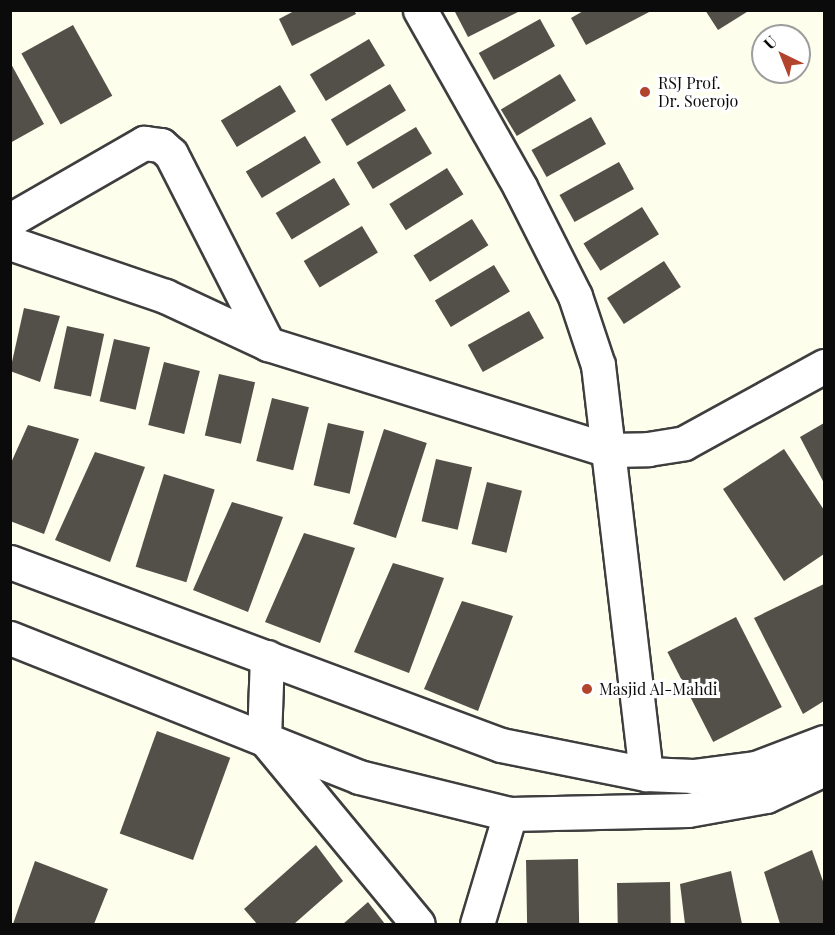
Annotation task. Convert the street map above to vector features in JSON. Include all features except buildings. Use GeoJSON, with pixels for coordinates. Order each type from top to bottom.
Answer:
{"type":"FeatureCollection","features":[{"type":"Feature","properties":{"kind":"street"},"geometry":{"type":"LineString","coordinates":[[420,10],[520,187],[575,296],[598,365],[646,774]]}},
{"type":"Feature","properties":{"kind":"street"},"geometry":{"type":"LineString","coordinates":[[10,220],[144,143],[161,145],[171,154],[268,344]]}},
{"type":"Feature","properties":{"kind":"street"},"geometry":{"type":"LineString","coordinates":[[10,243],[165,296],[268,344],[609,450],[648,449],[684,443],[825,366]]}},
{"type":"Feature","properties":{"kind":"street"},"geometry":{"type":"LineString","coordinates":[[10,561],[501,745],[646,774],[693,777],[756,768],[825,742]]}},
{"type":"Feature","properties":{"kind":"street"},"geometry":{"type":"LineString","coordinates":[[10,638],[360,777],[510,814],[688,810],[766,796],[825,769]]}},
{"type":"Feature","properties":{"kind":"street"},"geometry":{"type":"LineString","coordinates":[[267,657],[264,738],[418,924]]}},
{"type":"Feature","properties":{"kind":"street"},"geometry":{"type":"LineString","coordinates":[[477,924],[510,814]]}},
{"type":"Feature","properties":{"kind":"place","name":"RSJ Prof. Dr. Soerojo"},"geometry":{"type":"Point","coordinates":[645,92]}},
{"type":"Feature","properties":{"kind":"place","name":"Masjid Al-Mahdi"},"geometry":{"type":"Point","coordinates":[587,689]}}]}
